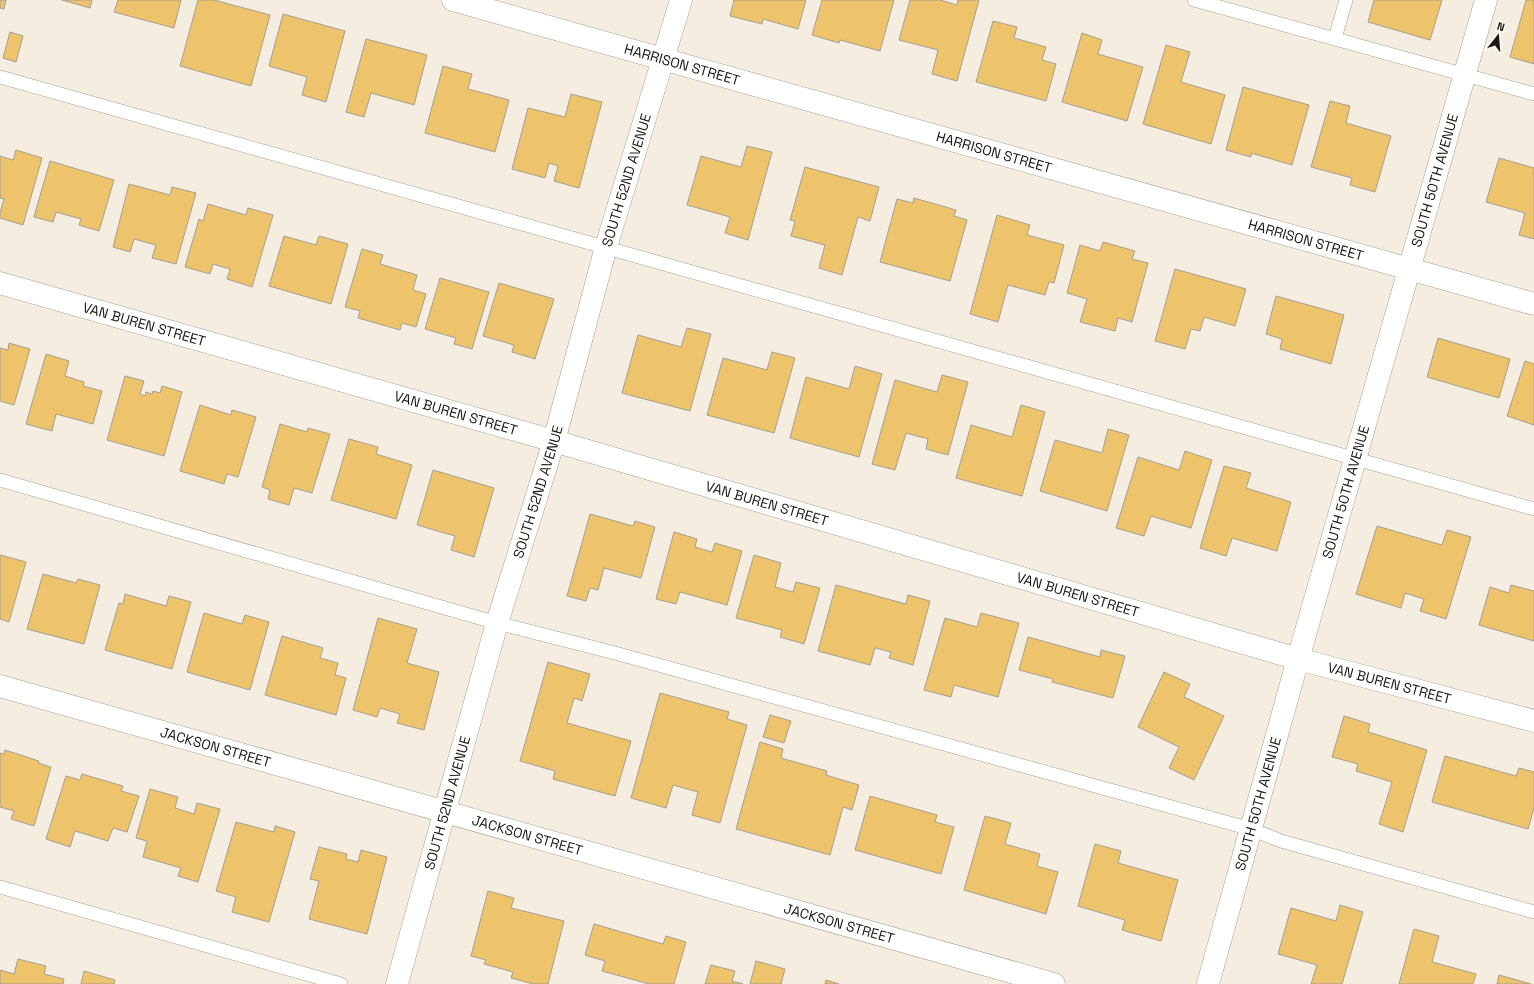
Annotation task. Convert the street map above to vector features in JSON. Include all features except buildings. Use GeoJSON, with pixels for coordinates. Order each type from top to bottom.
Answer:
{"type":"FeatureCollection","features":[{"type":"Feature","properties":{"kind":"street","name":"HARRISON STREET"},"geometry":{"type":"LineString","coordinates":[[453,0],[1534,304]]}},
{"type":"Feature","properties":{"kind":"street","name":"SOUTH 52ND AVENUE"},"geometry":{"type":"LineString","coordinates":[[397,984],[497,623],[554,441],[606,247],[681,0]]}},
{"type":"Feature","properties":{"kind":"street","name":"SOUTH 50TH AVENUE"},"geometry":{"type":"LineString","coordinates":[[1208,984],[1298,659],[1486,0]]}},
{"type":"Feature","properties":{"kind":"street","name":"VAN BUREN STREET"},"geometry":{"type":"LineString","coordinates":[[0,283],[554,441],[1298,659],[1534,721]]}},
{"type":"Feature","properties":{"kind":"street","name":"JACKSON STREET"},"geometry":{"type":"LineString","coordinates":[[0,686],[1054,984]]}},
{"type":"Feature","properties":{"kind":"lane"},"geometry":{"type":"LineString","coordinates":[[1194,0],[1534,94]]}},
{"type":"Feature","properties":{"kind":"lane"},"geometry":{"type":"LineString","coordinates":[[1335,38],[1346,0]]}},
{"type":"Feature","properties":{"kind":"lane"},"geometry":{"type":"LineString","coordinates":[[0,77],[1534,509]]}},
{"type":"Feature","properties":{"kind":"lane"},"geometry":{"type":"LineString","coordinates":[[0,480],[497,623],[623,655],[1251,829],[1281,842],[1534,912]]}},
{"type":"Feature","properties":{"kind":"lane"},"geometry":{"type":"LineString","coordinates":[[0,887],[341,984]]}}]}
